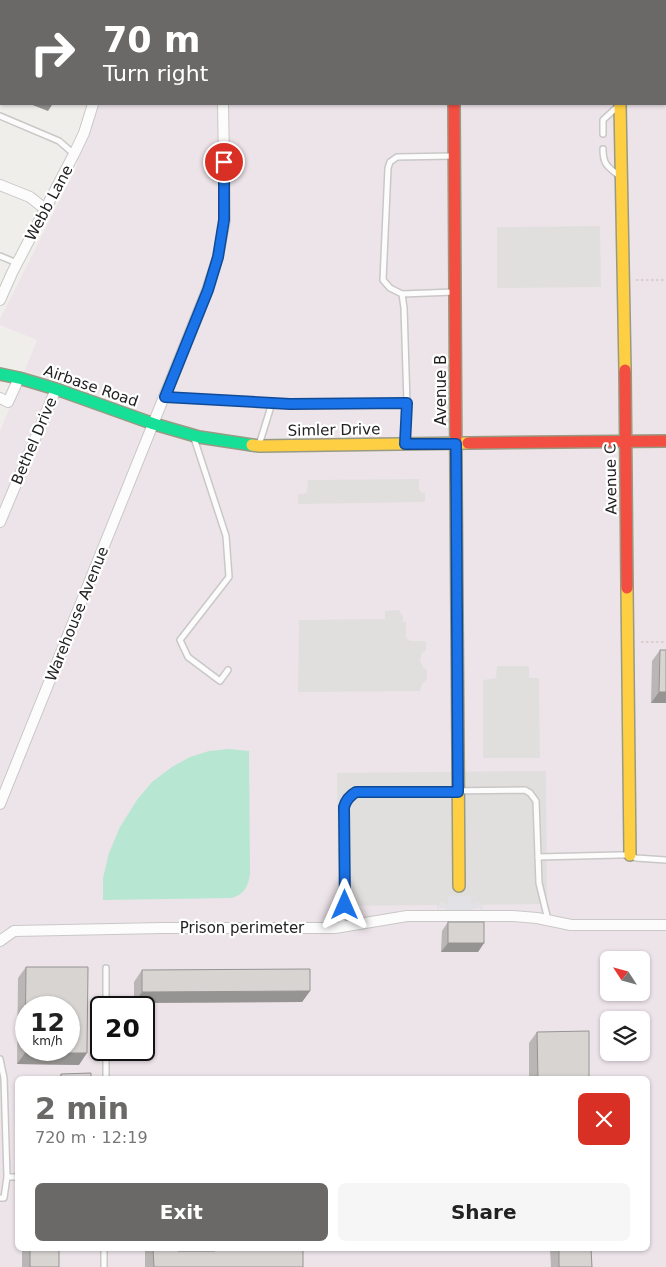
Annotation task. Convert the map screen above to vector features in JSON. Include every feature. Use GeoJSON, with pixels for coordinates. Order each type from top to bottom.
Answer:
{"type":"FeatureCollection","features":[{"type":"Feature","properties":{"kind":"street","name":"Webb Lane"},"geometry":{"type":"LineString","coordinates":[[0,300],[84,133],[93,105]]}},
{"type":"Feature","properties":{"kind":"street","name":"Warehouse Avenue"},"geometry":{"type":"LineString","coordinates":[[0,804],[208,290],[218,257],[224,220],[223,105]]}},
{"type":"Feature","properties":{"kind":"street","name":"Avenue B"},"geometry":{"type":"LineString","coordinates":[[454,105],[459,886]]}},
{"type":"Feature","properties":{"kind":"street","name":"Avenue C"},"geometry":{"type":"LineString","coordinates":[[620,105],[624,280],[630,855]]}},
{"type":"Feature","properties":{"kind":"street"},"geometry":{"type":"LineString","coordinates":[[0,185],[30,197],[46,209]]}},
{"type":"Feature","properties":{"kind":"street","name":"Airbase Road"},"geometry":{"type":"LineString","coordinates":[[0,362],[19,378]]}},
{"type":"Feature","properties":{"kind":"street","name":"Airbase Road"},"geometry":{"type":"LineString","coordinates":[[0,374],[56,389],[154,424]]}},
{"type":"Feature","properties":{"kind":"street"},"geometry":{"type":"LineString","coordinates":[[0,398],[8,402],[19,378]]}},
{"type":"Feature","properties":{"kind":"street","name":"Bethel Drive"},"geometry":{"type":"LineString","coordinates":[[0,522],[56,389]]}},
{"type":"Feature","properties":{"kind":"street","name":"Simler Drive"},"geometry":{"type":"LineString","coordinates":[[154,424],[193,435],[259,446],[666,441]]}},
{"type":"Feature","properties":{"kind":"street","name":"Prison perimeter"},"geometry":{"type":"LineString","coordinates":[[0,941],[14,931],[341,927],[407,916],[513,916],[537,918],[571,926],[666,925]]}},
{"type":"Feature","properties":{"kind":"lane"},"geometry":{"type":"LineString","coordinates":[[603,134],[604,120],[619,105]]}},
{"type":"Feature","properties":{"kind":"lane"},"geometry":{"type":"LineString","coordinates":[[0,116],[59,141],[74,154]]}},
{"type":"Feature","properties":{"kind":"lane"},"geometry":{"type":"LineString","coordinates":[[603,149],[603,158],[608,166],[622,179]]}},
{"type":"Feature","properties":{"kind":"lane"},"geometry":{"type":"LineString","coordinates":[[455,156],[397,157],[390,162],[388,168],[383,280],[390,288],[402,294],[455,292]]}},
{"type":"Feature","properties":{"kind":"lane"},"geometry":{"type":"LineString","coordinates":[[0,256],[17,264]]}},
{"type":"Feature","properties":{"kind":"lane"},"geometry":{"type":"LineString","coordinates":[[402,294],[407,403],[405,444]]}},
{"type":"Feature","properties":{"kind":"lane"},"geometry":{"type":"LineString","coordinates":[[165,397],[272,404],[407,403]]}},
{"type":"Feature","properties":{"kind":"lane"},"geometry":{"type":"LineString","coordinates":[[259,446],[272,404]]}},
{"type":"Feature","properties":{"kind":"lane"},"geometry":{"type":"LineString","coordinates":[[193,435],[226,536],[229,577],[180,640],[188,657],[220,681],[228,670]]}},
{"type":"Feature","properties":{"kind":"lane"},"geometry":{"type":"LineString","coordinates":[[341,927],[345,905],[344,807],[346,800],[356,792],[526,790],[536,801],[539,884],[548,920]]}},
{"type":"Feature","properties":{"kind":"lane"},"geometry":{"type":"LineString","coordinates":[[538,857],[630,855],[636,858],[666,860]]}},
{"type":"Feature","properties":{"kind":"lane"},"geometry":{"type":"LineString","coordinates":[[106,968],[106,996]]}},
{"type":"Feature","properties":{"kind":"lane"},"geometry":{"type":"LineString","coordinates":[[0,1059],[4,1078],[7,1177],[4,1198],[0,1198]]}},
{"type":"Feature","properties":{"kind":"lane"},"geometry":{"type":"LineString","coordinates":[[106,1061],[106,1076]]}},
{"type":"Feature","properties":{"kind":"lane"},"geometry":{"type":"LineString","coordinates":[[7,1177],[15,1176]]}},
{"type":"Feature","properties":{"kind":"lane"},"geometry":{"type":"LineString","coordinates":[[104,1251],[104,1267]]}},
{"type":"Feature","properties":{"kind":"path"},"geometry":{"type":"LineString","coordinates":[[624,280],[666,280]]}},
{"type":"Feature","properties":{"kind":"path"},"geometry":{"type":"LineString","coordinates":[[628,642],[666,642]]}},
{"type":"Feature","properties":{"kind":"shaded area"},"geometry":{"type":"Polygon","coordinates":[[[96,105],[666,105],[666,1267],[0,1267],[0,431],[37,340],[0,325],[0,319],[75,170],[96,105]]]}},
{"type":"Feature","properties":{"kind":"shaded area"},"geometry":{"type":"Polygon","coordinates":[[[600,226],[601,287],[497,288],[497,227],[600,226]]]}},
{"type":"Feature","properties":{"kind":"shaded area"},"geometry":{"type":"Polygon","coordinates":[[[419,479],[419,489],[425,493],[425,502],[298,504],[298,494],[307,492],[308,480],[419,479]]]}},
{"type":"Feature","properties":{"kind":"shaded area"},"geometry":{"type":"Polygon","coordinates":[[[400,610],[401,615],[403,615],[403,622],[406,622],[407,639],[411,641],[426,641],[426,650],[422,653],[420,660],[423,667],[427,670],[427,679],[422,684],[420,691],[298,692],[299,620],[385,619],[385,611],[400,610]]]}},
{"type":"Feature","properties":{"kind":"shaded area"},"geometry":{"type":"Polygon","coordinates":[[[497,666],[529,666],[529,678],[539,678],[540,758],[483,758],[483,680],[496,678],[497,666]]]}},
{"type":"Feature","properties":{"kind":"shaded area"},"geometry":{"type":"Polygon","coordinates":[[[546,771],[547,904],[471,905],[470,896],[450,896],[448,898],[448,905],[441,902],[440,905],[338,906],[337,773],[546,771]]]}},
{"type":"Feature","properties":{"kind":"shaded area"},"geometry":{"type":"Polygon","coordinates":[[[450,896],[470,896],[471,904],[478,902],[483,904],[483,912],[481,912],[480,908],[476,908],[471,910],[471,913],[448,913],[448,910],[439,908],[439,912],[437,912],[437,905],[444,902],[448,905],[448,898],[450,896]]]}},
{"type":"Feature","properties":{"kind":"green space"},"geometry":{"type":"Polygon","coordinates":[[[229,749],[249,751],[250,874],[245,889],[232,898],[103,900],[103,878],[109,853],[120,827],[137,800],[152,782],[172,767],[190,757],[209,751],[229,749]]]}},
{"type":"Feature","properties":{"kind":"building"},"geometry":{"type":"Polygon","coordinates":[[[660,650],[666,650],[666,692],[659,692],[660,650]]]}},
{"type":"Feature","properties":{"kind":"building"},"geometry":{"type":"Polygon","coordinates":[[[448,922],[484,922],[484,943],[448,943],[448,922]]]}},
{"type":"Feature","properties":{"kind":"building"},"geometry":{"type":"Polygon","coordinates":[[[26,967],[88,967],[87,1053],[80,1053],[80,996],[26,996],[26,967]]]}},
{"type":"Feature","properties":{"kind":"building"},"geometry":{"type":"Polygon","coordinates":[[[310,969],[310,991],[142,992],[142,970],[310,969]]]}},
{"type":"Feature","properties":{"kind":"building"},"geometry":{"type":"Polygon","coordinates":[[[589,1031],[589,1076],[538,1076],[537,1032],[589,1031]]]}},
{"type":"Feature","properties":{"kind":"building"},"geometry":{"type":"Polygon","coordinates":[[[91,1073],[91,1076],[61,1076],[61,1074],[91,1073]]]}},
{"type":"Feature","properties":{"kind":"building"},"geometry":{"type":"Polygon","coordinates":[[[30,1251],[59,1251],[59,1267],[30,1267],[30,1251]]]}},
{"type":"Feature","properties":{"kind":"building"},"geometry":{"type":"Polygon","coordinates":[[[153,1251],[303,1251],[303,1267],[154,1267],[153,1251]]]}},
{"type":"Feature","properties":{"kind":"building"},"geometry":{"type":"Polygon","coordinates":[[[559,1251],[591,1251],[592,1267],[559,1267],[559,1251]]]}},
{"type":"Feature","properties":{"kind":"traffic: fast"},"geometry":{"type":"LineString","coordinates":[[0,374],[56,389],[154,424],[199,437],[252,445]]}},
{"type":"Feature","properties":{"kind":"traffic: slow"},"geometry":{"type":"LineString","coordinates":[[620,105],[625,370]]}},
{"type":"Feature","properties":{"kind":"traffic: slow"},"geometry":{"type":"LineString","coordinates":[[252,445],[468,443]]}},
{"type":"Feature","properties":{"kind":"traffic: slow"},"geometry":{"type":"LineString","coordinates":[[456,481],[459,886]]}},
{"type":"Feature","properties":{"kind":"traffic: slow"},"geometry":{"type":"LineString","coordinates":[[627,588],[630,855]]}},
{"type":"Feature","properties":{"kind":"traffic: jam"},"geometry":{"type":"LineString","coordinates":[[454,105],[456,481]]}},
{"type":"Feature","properties":{"kind":"traffic: jam"},"geometry":{"type":"LineString","coordinates":[[625,370],[627,588]]}},
{"type":"Feature","properties":{"kind":"traffic: jam"},"geometry":{"type":"LineString","coordinates":[[468,443],[666,441]]}},
{"type":"Feature","properties":{"kind":"route"},"geometry":{"type":"LineString","coordinates":[[224,162],[224,220],[218,257],[208,290],[165,397],[290,404],[407,403],[405,444],[456,444],[458,792],[356,792],[346,800],[344,807],[345,905]]}}]}
